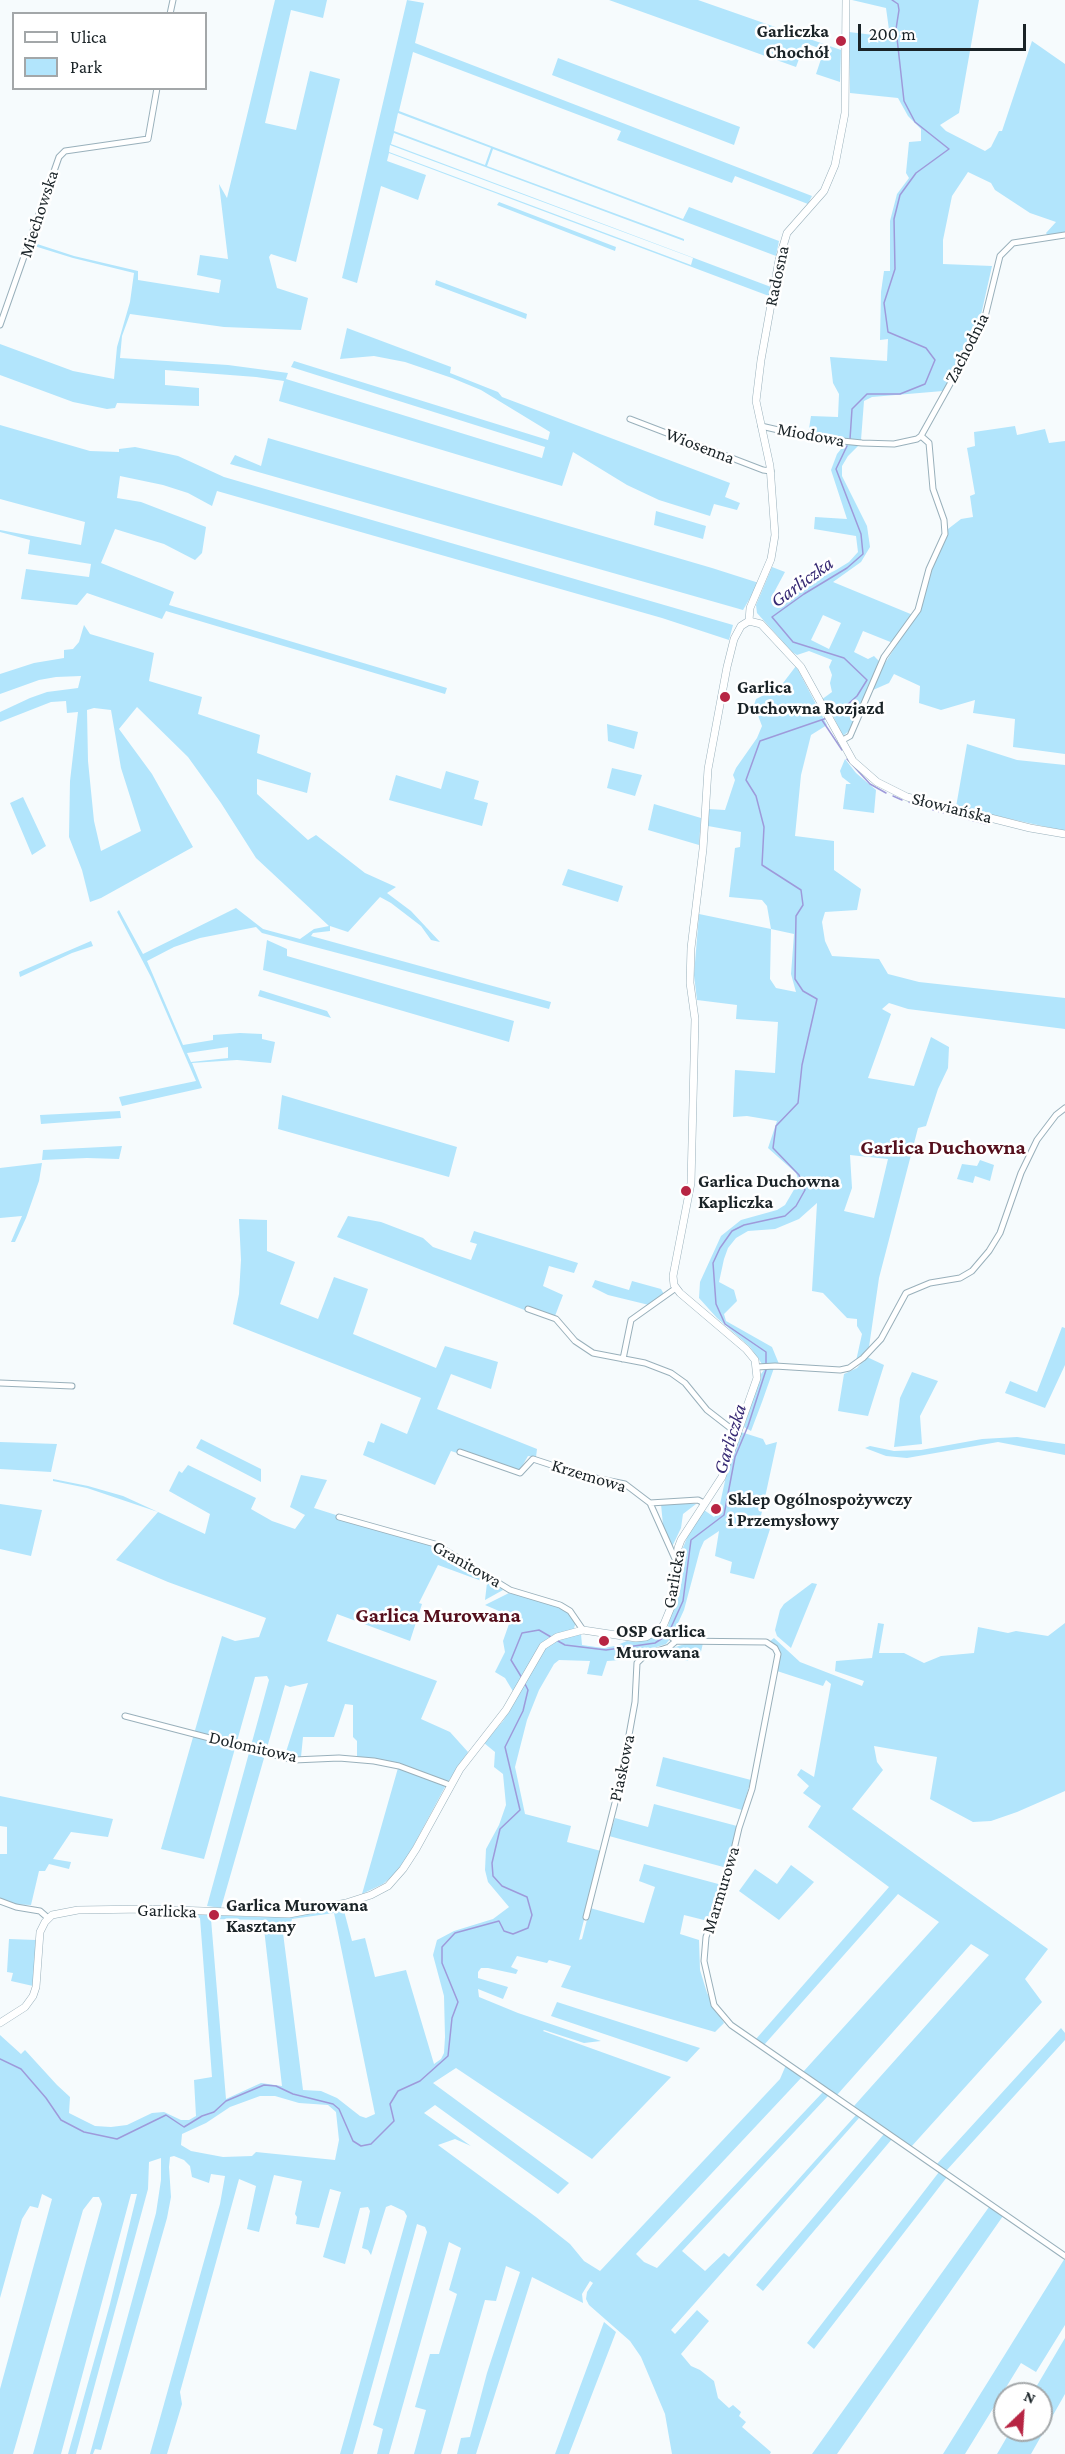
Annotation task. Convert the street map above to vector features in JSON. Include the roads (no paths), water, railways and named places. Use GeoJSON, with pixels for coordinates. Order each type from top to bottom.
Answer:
{"type":"FeatureCollection","features":[{"type":"Feature","properties":{"kind":"street","name":"Radosna"},"geometry":{"type":"LineString","coordinates":[[749,621],[750,608],[771,559],[775,531],[771,471],[756,401],[756,387],[783,243],[787,233],[828,184],[841,140],[844,113],[846,0]]}},
{"type":"Feature","properties":{"kind":"street","name":"Miechowska"},"geometry":{"type":"LineString","coordinates":[[0,325],[49,180],[61,153],[148,139],[157,90]]}},
{"type":"Feature","properties":{"kind":"street","name":"Zachodnia"},"geometry":{"type":"LineString","coordinates":[[921,436],[980,332],[1000,256],[1012,243],[1065,235]]}},
{"type":"Feature","properties":{"kind":"street","name":"Wiosenna"},"geometry":{"type":"LineString","coordinates":[[630,418],[763,470],[771,471]]}},
{"type":"Feature","properties":{"kind":"street","name":"Miodowa"},"geometry":{"type":"LineString","coordinates":[[761,426],[813,438],[862,443],[902,443],[921,436]]}},
{"type":"Feature","properties":{"kind":"street"},"geometry":{"type":"LineString","coordinates":[[841,741],[850,736],[884,657],[918,610],[929,569],[945,534],[945,525],[933,489],[929,443],[921,436]]}},
{"type":"Feature","properties":{"kind":"street"},"geometry":{"type":"LineString","coordinates":[[749,621],[738,629],[732,646],[708,769],[690,983],[695,1019],[691,1183],[687,1211],[674,1264],[673,1276],[676,1288],[746,1349],[763,1367],[840,1370],[849,1368],[863,1358],[881,1339],[906,1293],[930,1284],[960,1278],[972,1272],[996,1240],[1030,1152],[1040,1135],[1065,1108]]}},
{"type":"Feature","properties":{"kind":"street","name":"Słowiańska"},"geometry":{"type":"LineString","coordinates":[[749,621],[761,624],[801,667],[853,761],[877,782],[907,797],[1065,834]]}},
{"type":"Feature","properties":{"kind":"street"},"geometry":{"type":"LineString","coordinates":[[623,1359],[631,1320],[676,1288]]}},
{"type":"Feature","properties":{"kind":"street"},"geometry":{"type":"LineString","coordinates":[[528,1309],[556,1319],[575,1341],[589,1351],[607,1357],[645,1363],[671,1373],[685,1383],[707,1410],[742,1431]]}},
{"type":"Feature","properties":{"kind":"street","name":"Garlicka"},"geometry":{"type":"LineString","coordinates":[[48,1918],[71,1911],[146,1909],[289,1914],[311,1912],[361,1899],[388,1886],[403,1869],[423,1837],[450,1785],[467,1759],[506,1710],[538,1653],[554,1638],[583,1630],[636,1638],[646,1637],[663,1630],[671,1607],[681,1540],[722,1477],[742,1431],[757,1378],[763,1367]]}},
{"type":"Feature","properties":{"kind":"street"},"geometry":{"type":"LineString","coordinates":[[0,1383],[72,1386]]}},
{"type":"Feature","properties":{"kind":"street","name":"Krzemowa"},"geometry":{"type":"LineString","coordinates":[[460,1452],[520,1473],[533,1459],[585,1476],[626,1484],[651,1503],[677,1563]]}},
{"type":"Feature","properties":{"kind":"street"},"geometry":{"type":"LineString","coordinates":[[651,1503],[698,1500],[704,1503]]}},
{"type":"Feature","properties":{"kind":"street","name":"Granitowa"},"geometry":{"type":"LineString","coordinates":[[339,1517],[392,1530],[435,1544],[510,1590],[560,1605],[570,1611],[583,1630]]}},
{"type":"Feature","properties":{"kind":"street"},"geometry":{"type":"LineString","coordinates":[[663,1630],[674,1640]]}},
{"type":"Feature","properties":{"kind":"street","name":"Piaskowa"},"geometry":{"type":"LineString","coordinates":[[586,1917],[623,1769],[634,1702],[637,1663],[645,1655],[669,1647],[674,1640]]}},
{"type":"Feature","properties":{"kind":"street","name":"Marmurowa"},"geometry":{"type":"LineString","coordinates":[[674,1640],[766,1642],[775,1648],[778,1654],[752,1789],[739,1828],[728,1875],[706,1937],[704,1961],[714,2005],[731,2025],[1065,2256]]}},
{"type":"Feature","properties":{"kind":"street","name":"Dolomitowa"},"geometry":{"type":"LineString","coordinates":[[125,1716],[294,1760],[339,1758],[382,1762],[450,1785]]}},
{"type":"Feature","properties":{"kind":"street"},"geometry":{"type":"LineString","coordinates":[[0,1900],[16,1907],[40,1911],[48,1918],[40,1932],[36,1988],[33,1996],[25,2007],[0,2023]]}},
{"type":"Feature","properties":{"kind":"waterway","name":"Garliczka"},"geometry":{"type":"LineString","coordinates":[[850,439],[852,409],[867,394],[900,394],[925,384],[935,360],[926,348],[888,332],[884,303],[895,269],[894,219],[900,195],[916,173],[949,149],[915,122],[904,101],[896,29],[899,10],[898,4],[892,0]]}},
{"type":"Feature","properties":{"kind":"waterway","name":"Garliczka"},"geometry":{"type":"LineString","coordinates":[[831,716],[837,714],[857,696],[867,680],[844,658],[793,642],[772,617],[847,568],[863,554],[861,534],[836,469],[847,446]]}},
{"type":"Feature","properties":{"kind":"waterway","name":"Garliczka"},"geometry":{"type":"LineString","coordinates":[[766,1365],[766,1352],[725,1324],[716,1304],[713,1263],[732,1231],[744,1225],[785,1216],[796,1206],[805,1190],[799,1175],[773,1148],[776,1126],[798,1103],[802,1065],[817,999],[803,991],[795,979],[796,916],[803,905],[801,890],[762,865],[764,827],[756,796],[746,780],[760,741],[827,718]]}},
{"type":"Feature","properties":{"kind":"waterway"},"geometry":{"type":"LineString","coordinates":[[822,720],[842,750]]}},
{"type":"Feature","properties":{"kind":"waterway"},"geometry":{"type":"LineString","coordinates":[[847,759],[870,784],[886,793]]}},
{"type":"Feature","properties":{"kind":"waterway"},"geometry":{"type":"LineString","coordinates":[[893,796],[902,800]]}},
{"type":"Feature","properties":{"kind":"waterway"},"geometry":{"type":"LineString","coordinates":[[909,802],[913,804]]}},
{"type":"Feature","properties":{"kind":"waterway"},"geometry":{"type":"LineString","coordinates":[[916,805],[926,808]]}},
{"type":"Feature","properties":{"kind":"waterway"},"geometry":{"type":"LineString","coordinates":[[933,810],[986,824]]}},
{"type":"Feature","properties":{"kind":"waterway","name":"Garliczka"},"geometry":{"type":"LineString","coordinates":[[669,1632],[683,1601],[691,1540],[724,1515],[735,1457],[748,1426],[766,1370]]}},
{"type":"Feature","properties":{"kind":"waterway","name":"Garliczka"},"geometry":{"type":"LineString","coordinates":[[522,1678],[511,1660],[522,1633],[539,1630],[551,1637]]}},
{"type":"Feature","properties":{"kind":"waterway","name":"Garliczka"},"geometry":{"type":"LineString","coordinates":[[558,1641],[565,1645],[606,1650],[655,1643],[666,1636]]}},
{"type":"Feature","properties":{"kind":"waterway","name":"Garliczka"},"geometry":{"type":"LineString","coordinates":[[0,2059],[21,2069],[61,2120],[84,2132],[117,2139],[166,2115],[184,2127],[214,2112],[226,2101],[264,2085],[276,2086],[293,2094],[333,2104],[339,2109],[353,2141],[361,2146],[371,2144],[394,2121],[390,2104],[398,2091],[420,2081],[448,2056],[452,2018],[458,2002],[442,1963],[442,1947],[455,1933],[499,1921],[504,1931],[513,1934],[528,1928],[532,1915],[527,1897],[502,1886],[493,1876],[492,1863],[500,1829],[520,1810],[505,1747],[523,1711],[528,1690],[524,1682]]}},
{"type":"Feature","properties":{"kind":"place","name":"Garliczka Chochół"},"geometry":{"type":"Point","coordinates":[841,41]}},
{"type":"Feature","properties":{"kind":"place","name":"Garlica Duchowna Rozjazd"},"geometry":{"type":"Point","coordinates":[725,697]}},
{"type":"Feature","properties":{"kind":"place","name":"Garlica Duchowna Kapliczka"},"geometry":{"type":"Point","coordinates":[686,1191]}},
{"type":"Feature","properties":{"kind":"place","name":"Sklep Ogólnospożywczy i Przemysłowy"},"geometry":{"type":"Point","coordinates":[716,1509]}},
{"type":"Feature","properties":{"kind":"place","name":"OSP Garlica Murowana"},"geometry":{"type":"Point","coordinates":[604,1641]}},
{"type":"Feature","properties":{"kind":"place","name":"Garlica Murowana Kasztany"},"geometry":{"type":"Point","coordinates":[214,1915]}},
{"type":"Feature","properties":{"kind":"district","name":"Garlica Duchowna"},"geometry":{"type":"Point","coordinates":[943,1148]}},
{"type":"Feature","properties":{"kind":"district","name":"Garlica Murowana"},"geometry":{"type":"Point","coordinates":[438,1616]}}]}
